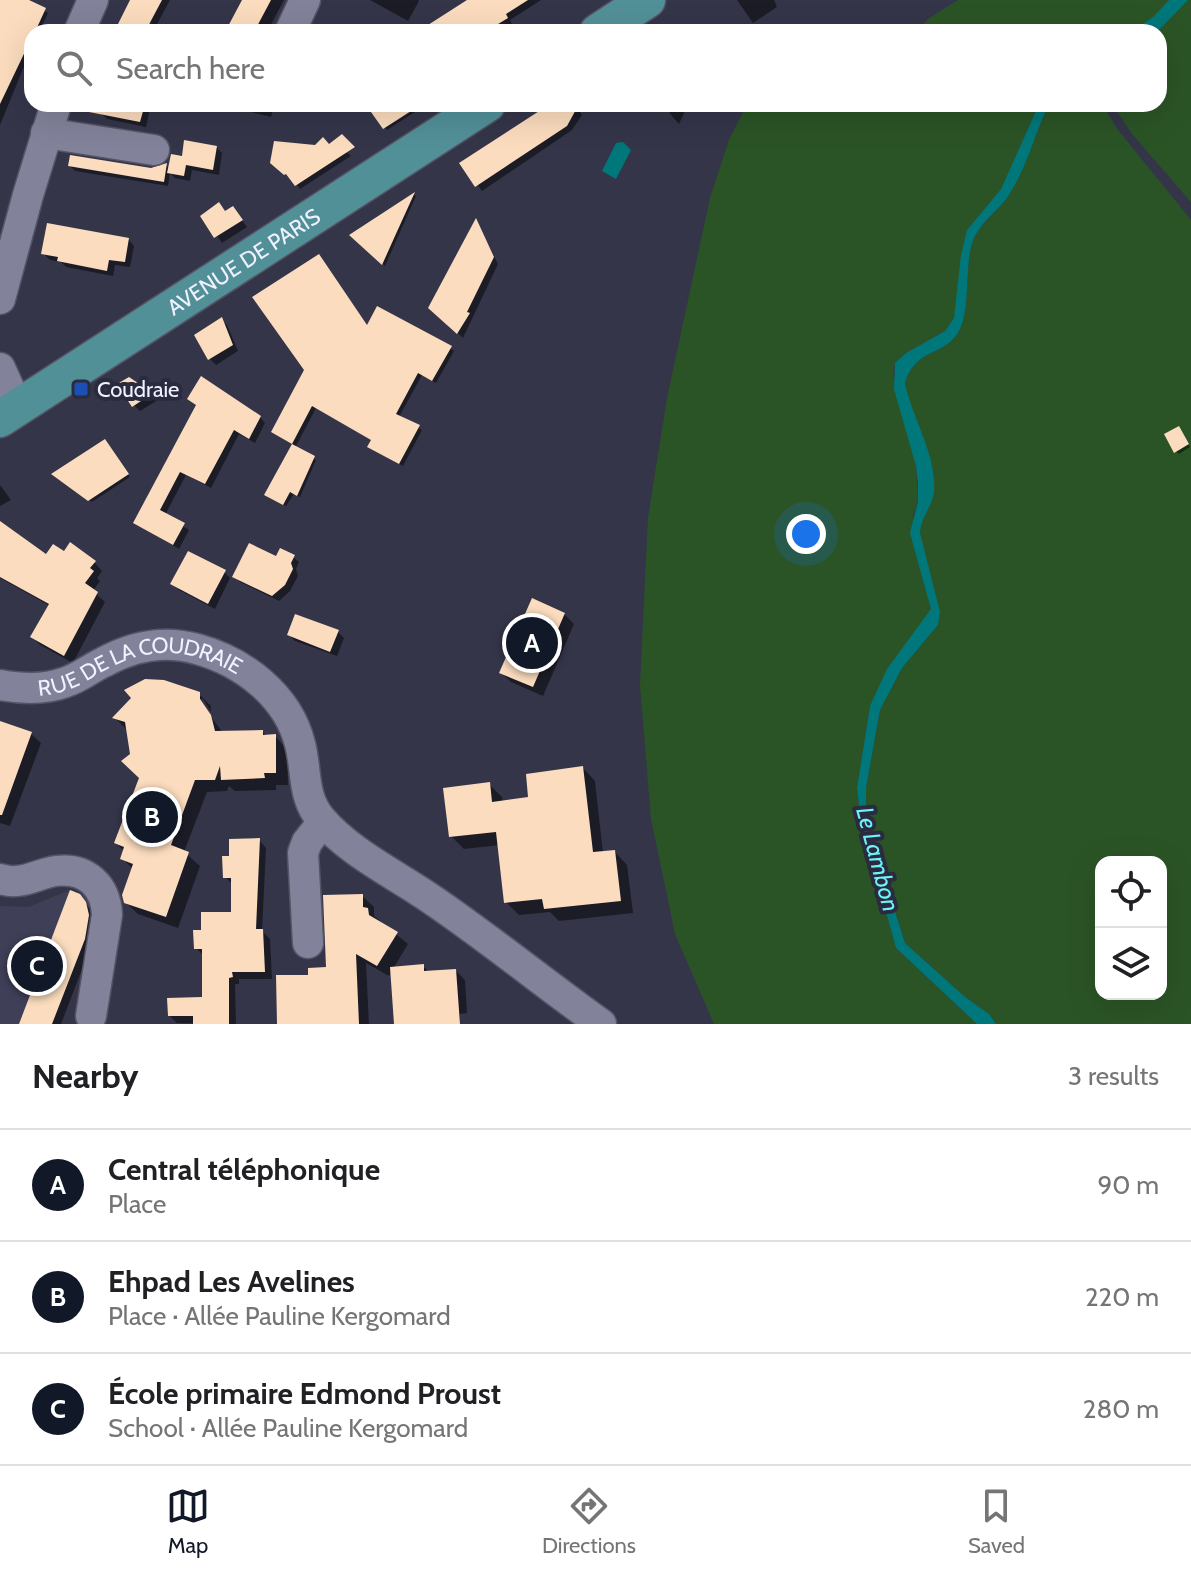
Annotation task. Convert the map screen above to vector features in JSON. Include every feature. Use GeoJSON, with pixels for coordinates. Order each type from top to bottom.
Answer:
{"type":"FeatureCollection","features":[{"type":"Feature","properties":{"kind":"main road"},"geometry":{"type":"LineString","coordinates":[[610,24],[647,0]]}},
{"type":"Feature","properties":{"kind":"main road","name":"AVENUE DE PARIS"},"geometry":{"type":"LineString","coordinates":[[9,414],[475,112]]}},
{"type":"Feature","properties":{"kind":"street"},"geometry":{"type":"LineString","coordinates":[[82,24],[93,0]]}},
{"type":"Feature","properties":{"kind":"street"},"geometry":{"type":"LineString","coordinates":[[294,24],[305,0]]}},
{"type":"Feature","properties":{"kind":"street"},"geometry":{"type":"LineString","coordinates":[[0,299],[53,112]]}},
{"type":"Feature","properties":{"kind":"street"},"geometry":{"type":"LineString","coordinates":[[46,133],[154,150]]}},
{"type":"Feature","properties":{"kind":"street"},"geometry":{"type":"LineString","coordinates":[[0,368],[9,414]]}},
{"type":"Feature","properties":{"kind":"street","name":"RUE DE LA COUDRAIE"},"geometry":{"type":"LineString","coordinates":[[0,685],[37,688],[68,682],[120,654],[162,644],[199,650],[221,658],[251,675],[280,703],[300,743],[306,787],[323,822],[358,851],[435,902],[601,1024]]}},
{"type":"Feature","properties":{"kind":"street"},"geometry":{"type":"LineString","coordinates":[[308,943],[303,853],[307,842],[323,822]]}},
{"type":"Feature","properties":{"kind":"street"},"geometry":{"type":"LineString","coordinates":[[0,879],[22,882],[60,870],[86,876],[97,884],[106,901],[107,915],[91,1016]]}},
{"type":"Feature","properties":{"kind":"shaded area"},"geometry":{"type":"Polygon","coordinates":[[[958,0],[1169,0],[1143,24],[923,24],[958,0]]]}},
{"type":"Feature","properties":{"kind":"shaded area"},"geometry":{"type":"Polygon","coordinates":[[[1191,0],[1191,202],[1132,134],[1117,112],[1167,112],[1167,24],[1164,24],[1191,0]]]}},
{"type":"Feature","properties":{"kind":"shaded area"},"geometry":{"type":"Polygon","coordinates":[[[743,112],[1035,112],[1001,189],[967,230],[954,318],[945,331],[906,353],[895,363],[893,372],[916,466],[918,500],[913,516],[931,609],[870,706],[857,788],[861,821],[896,948],[977,1024],[714,1024],[675,934],[651,819],[640,685],[648,518],[667,398],[710,198],[729,140],[743,112]]]}},
{"type":"Feature","properties":{"kind":"shaded area"},"geometry":{"type":"Polygon","coordinates":[[[1046,112],[1107,112],[1191,220],[1191,1024],[996,1024],[989,1014],[905,943],[866,820],[866,788],[880,710],[902,668],[938,625],[920,533],[920,521],[929,507],[905,383],[916,363],[947,344],[960,329],[965,311],[972,244],[984,224],[1009,195],[1046,112]]]}},
{"type":"Feature","properties":{"kind":"shaded area"},"geometry":{"type":"Polygon","coordinates":[[[70,890],[100,900],[52,1024],[0,1024],[0,906],[29,907],[70,890]]]}},
{"type":"Feature","properties":{"kind":"water"},"geometry":{"type":"Polygon","coordinates":[[[1169,0],[1188,0],[1165,24],[1143,24],[1169,0]]]}},
{"type":"Feature","properties":{"kind":"water","name":"Le Lambon"},"geometry":{"type":"Polygon","coordinates":[[[1035,112],[1046,112],[1009,195],[979,230],[972,244],[965,311],[960,329],[947,344],[916,363],[905,383],[932,464],[933,498],[920,533],[940,612],[938,625],[902,668],[880,710],[866,788],[866,820],[905,943],[989,1014],[996,1024],[977,1024],[896,948],[861,821],[857,788],[870,706],[887,669],[931,609],[910,533],[918,501],[918,485],[916,466],[894,389],[895,363],[906,353],[945,331],[954,318],[967,230],[1001,189],[1035,112]]]}},
{"type":"Feature","properties":{"kind":"water"},"geometry":{"type":"Polygon","coordinates":[[[623,142],[631,150],[616,179],[602,171],[616,143],[623,142]]]}},
{"type":"Feature","properties":{"kind":"building"},"geometry":{"type":"Polygon","coordinates":[[[0,0],[29,0],[46,8],[39,24],[24,24],[24,54],[0,104],[0,0]]]}},
{"type":"Feature","properties":{"kind":"building"},"geometry":{"type":"Polygon","coordinates":[[[130,0],[162,0],[149,24],[118,24],[130,0]]]}},
{"type":"Feature","properties":{"kind":"building"},"geometry":{"type":"Polygon","coordinates":[[[242,0],[271,0],[258,24],[229,24],[242,0]]]}},
{"type":"Feature","properties":{"kind":"building"},"geometry":{"type":"Polygon","coordinates":[[[467,0],[528,0],[506,14],[508,18],[498,24],[430,24],[467,0]]]}},
{"type":"Feature","properties":{"kind":"building"},"geometry":{"type":"Polygon","coordinates":[[[89,112],[143,112],[140,122],[89,112]]]}},
{"type":"Feature","properties":{"kind":"building"},"geometry":{"type":"Polygon","coordinates":[[[371,112],[410,112],[383,129],[371,112]]]}},
{"type":"Feature","properties":{"kind":"building"},"geometry":{"type":"Polygon","coordinates":[[[538,112],[575,112],[567,126],[475,187],[459,163],[538,112]]]}},
{"type":"Feature","properties":{"kind":"building"},"geometry":{"type":"Polygon","coordinates":[[[342,134],[355,147],[295,186],[286,174],[270,163],[274,141],[315,145],[323,137],[329,144],[342,134]]]}},
{"type":"Feature","properties":{"kind":"building"},"geometry":{"type":"Polygon","coordinates":[[[184,140],[217,146],[213,170],[186,165],[184,176],[167,173],[171,154],[182,156],[184,140]]]}},
{"type":"Feature","properties":{"kind":"building"},"geometry":{"type":"Polygon","coordinates":[[[70,155],[151,168],[167,163],[164,182],[68,166],[70,155]]]}},
{"type":"Feature","properties":{"kind":"building"},"geometry":{"type":"Polygon","coordinates":[[[415,192],[395,236],[382,265],[349,235],[415,192]]]}},
{"type":"Feature","properties":{"kind":"building"},"geometry":{"type":"Polygon","coordinates":[[[219,202],[225,211],[233,206],[243,220],[214,238],[200,216],[219,202]]]}},
{"type":"Feature","properties":{"kind":"building"},"geometry":{"type":"Polygon","coordinates":[[[476,218],[494,257],[467,312],[470,313],[457,334],[428,308],[476,218]]]}},
{"type":"Feature","properties":{"kind":"building"},"geometry":{"type":"Polygon","coordinates":[[[47,223],[129,238],[125,262],[109,260],[107,271],[57,261],[58,257],[41,254],[47,223]]]}},
{"type":"Feature","properties":{"kind":"building"},"geometry":{"type":"Polygon","coordinates":[[[319,254],[367,325],[377,306],[452,346],[432,381],[418,373],[396,414],[420,425],[399,464],[367,447],[371,440],[312,406],[292,444],[271,432],[304,370],[252,297],[319,254]]]}},
{"type":"Feature","properties":{"kind":"building"},"geometry":{"type":"Polygon","coordinates":[[[222,317],[233,345],[208,360],[194,335],[222,317]]]}},
{"type":"Feature","properties":{"kind":"building"},"geometry":{"type":"Polygon","coordinates":[[[201,376],[261,416],[249,439],[234,430],[205,484],[180,472],[160,510],[185,523],[173,545],[133,523],[196,405],[187,399],[201,376]]]}},
{"type":"Feature","properties":{"kind":"building"},"geometry":{"type":"Polygon","coordinates":[[[129,377],[153,393],[132,407],[117,384],[129,377]]]}},
{"type":"Feature","properties":{"kind":"building"},"geometry":{"type":"Polygon","coordinates":[[[1179,426],[1189,444],[1174,453],[1164,434],[1179,426]]]}},
{"type":"Feature","properties":{"kind":"building"},"geometry":{"type":"Polygon","coordinates":[[[105,439],[129,474],[88,501],[51,474],[105,439]]]}},
{"type":"Feature","properties":{"kind":"building"},"geometry":{"type":"Polygon","coordinates":[[[292,444],[315,456],[297,496],[290,492],[283,505],[264,495],[292,444]]]}},
{"type":"Feature","properties":{"kind":"building"},"geometry":{"type":"Polygon","coordinates":[[[0,521],[46,554],[53,544],[64,551],[70,542],[96,561],[90,568],[94,571],[85,583],[98,592],[64,656],[30,637],[49,604],[0,577],[0,521]]]}},
{"type":"Feature","properties":{"kind":"building"},"geometry":{"type":"Polygon","coordinates":[[[249,543],[276,556],[280,548],[295,555],[291,563],[293,569],[285,585],[272,596],[232,577],[249,543]]]}},
{"type":"Feature","properties":{"kind":"building"},"geometry":{"type":"Polygon","coordinates":[[[188,551],[226,570],[208,604],[170,584],[188,551]]]}},
{"type":"Feature","properties":{"kind":"building"},"geometry":{"type":"Polygon","coordinates":[[[532,598],[565,613],[533,687],[499,673],[532,598]]]}},
{"type":"Feature","properties":{"kind":"building"},"geometry":{"type":"Polygon","coordinates":[[[295,614],[339,630],[330,652],[287,635],[295,614]]]}},
{"type":"Feature","properties":{"kind":"building"},"geometry":{"type":"Polygon","coordinates":[[[145,679],[164,680],[200,692],[200,699],[211,715],[215,731],[263,730],[263,735],[276,734],[276,773],[264,773],[265,778],[221,780],[220,766],[215,780],[195,780],[171,845],[189,852],[166,917],[124,903],[122,895],[133,864],[120,859],[124,847],[114,843],[139,778],[121,761],[130,754],[125,722],[112,718],[131,698],[124,690],[145,679]]]}},
{"type":"Feature","properties":{"kind":"building"},"geometry":{"type":"Polygon","coordinates":[[[0,721],[32,732],[2,815],[0,815],[0,721]]]}},
{"type":"Feature","properties":{"kind":"building"},"geometry":{"type":"Polygon","coordinates":[[[583,766],[593,852],[615,850],[621,901],[544,909],[542,899],[504,903],[496,832],[449,837],[443,788],[490,782],[492,802],[528,797],[526,774],[583,766]]]}},
{"type":"Feature","properties":{"kind":"building"},"geometry":{"type":"Polygon","coordinates":[[[260,838],[256,929],[263,929],[265,972],[232,972],[233,977],[229,978],[229,1024],[193,1024],[193,1016],[168,1016],[167,998],[202,997],[202,949],[194,949],[193,930],[201,930],[201,912],[231,912],[231,878],[223,878],[222,856],[229,856],[229,839],[260,838]]]}},
{"type":"Feature","properties":{"kind":"building"},"geometry":{"type":"Polygon","coordinates":[[[70,890],[80,894],[86,902],[89,915],[85,939],[52,1024],[19,1024],[70,890]]]}},
{"type":"Feature","properties":{"kind":"building"},"geometry":{"type":"Polygon","coordinates":[[[363,894],[363,907],[368,908],[369,915],[398,932],[377,966],[356,954],[359,1024],[277,1024],[276,975],[308,975],[308,968],[326,967],[323,895],[363,894]]]}},
{"type":"Feature","properties":{"kind":"building"},"geometry":{"type":"Polygon","coordinates":[[[424,964],[424,971],[456,969],[460,1024],[394,1024],[390,967],[424,964]]]}},
{"type":"Feature","properties":{"kind":"place","name":"Coudraie"},"geometry":{"type":"Point","coordinates":[81,389]}},
{"type":"Feature","properties":{"kind":"place","name":"Central téléphonique"},"geometry":{"type":"Point","coordinates":[532,643]}},
{"type":"Feature","properties":{"kind":"place","name":"Ehpad Les Avelines"},"geometry":{"type":"Point","coordinates":[152,817]}},
{"type":"Feature","properties":{"kind":"place","name":"École primaire Edmond Proust"},"geometry":{"type":"Point","coordinates":[37,966]}}]}
